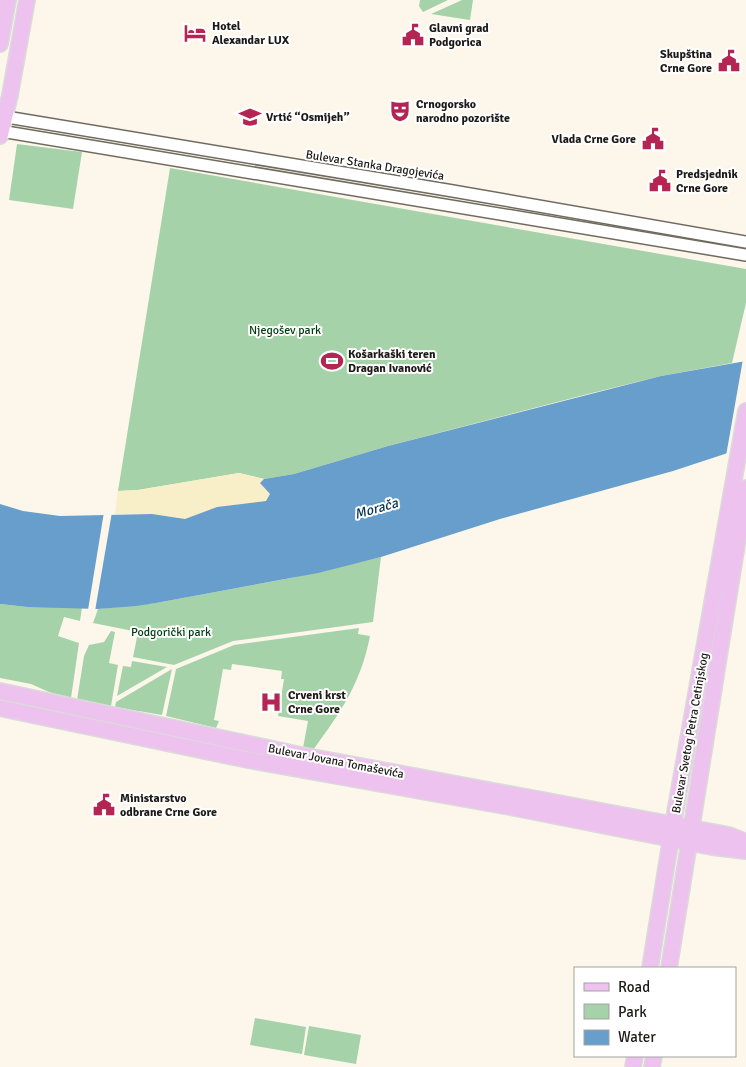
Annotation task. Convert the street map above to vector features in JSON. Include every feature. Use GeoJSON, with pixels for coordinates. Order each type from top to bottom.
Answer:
{"type":"FeatureCollection","features":[{"type":"Feature","properties":{"kind":"main road"},"geometry":{"type":"LineString","coordinates":[[0,44],[8,0]]}},
{"type":"Feature","properties":{"kind":"main road"},"geometry":{"type":"LineString","coordinates":[[1,126],[10,96],[27,0]]}},
{"type":"Feature","properties":{"kind":"main road"},"geometry":{"type":"LineString","coordinates":[[740,495],[746,411]]}},
{"type":"Feature","properties":{"kind":"main road","name":"Bulevar Svetog Petra Cetinjskog"},"geometry":{"type":"LineString","coordinates":[[650,967],[672,832],[740,495]]}},
{"type":"Feature","properties":{"kind":"main road","name":"Bulevar Svetog Petra Cetinjskog"},"geometry":{"type":"LineString","coordinates":[[669,967],[691,836],[740,495]]}},
{"type":"Feature","properties":{"kind":"main road","name":"Bulevar Jovana Tomaševića"},"geometry":{"type":"LineString","coordinates":[[0,692],[672,832]]}},
{"type":"Feature","properties":{"kind":"main road","name":"Bulevar Jovana Tomaševića"},"geometry":{"type":"LineString","coordinates":[[0,708],[250,760],[510,807],[672,832]]}},
{"type":"Feature","properties":{"kind":"main road"},"geometry":{"type":"LineString","coordinates":[[672,832],[746,851]]}},
{"type":"Feature","properties":{"kind":"main road"},"geometry":{"type":"LineString","coordinates":[[691,836],[728,835],[746,842]]}},
{"type":"Feature","properties":{"kind":"street","name":"Bulevar Stanka Dragojevića"},"geometry":{"type":"LineString","coordinates":[[1,126],[447,190],[746,242]]}},
{"type":"Feature","properties":{"kind":"street"},"geometry":{"type":"LineString","coordinates":[[1,126],[746,256]]}},
{"type":"Feature","properties":{"kind":"green space"},"geometry":{"type":"Polygon","coordinates":[[[420,0],[448,0],[423,12],[419,6],[420,0]]]}},
{"type":"Feature","properties":{"kind":"green space"},"geometry":{"type":"Polygon","coordinates":[[[462,0],[473,0],[470,20],[431,14],[462,0]]]}},
{"type":"Feature","properties":{"kind":"green space"},"geometry":{"type":"Polygon","coordinates":[[[17,144],[82,152],[73,209],[9,200],[17,144]]]}},
{"type":"Feature","properties":{"kind":"green space","name":"Njegošev park"},"geometry":{"type":"Polygon","coordinates":[[[170,168],[746,269],[746,303],[732,363],[661,376],[588,394],[388,446],[294,474],[264,479],[239,473],[138,490],[118,491],[170,168]]]}},
{"type":"Feature","properties":{"kind":"green space","name":"Podgorički park"},"geometry":{"type":"Polygon","coordinates":[[[381,557],[373,622],[233,641],[174,665],[133,657],[138,632],[93,623],[98,609],[156,603],[291,578],[381,557]]]}},
{"type":"Feature","properties":{"kind":"green space"},"geometry":{"type":"Polygon","coordinates":[[[0,604],[27,607],[82,607],[80,621],[64,617],[58,636],[79,643],[71,698],[49,692],[31,684],[0,678],[0,604]]]}},
{"type":"Feature","properties":{"kind":"green space","name":"Podgorički park"},"geometry":{"type":"Polygon","coordinates":[[[359,628],[358,634],[370,636],[361,668],[341,710],[313,750],[303,748],[308,721],[278,716],[284,679],[281,679],[282,671],[232,664],[231,670],[223,669],[214,720],[219,721],[216,728],[166,716],[176,669],[234,645],[359,628]]]}},
{"type":"Feature","properties":{"kind":"green space"},"geometry":{"type":"Polygon","coordinates":[[[111,631],[115,632],[109,663],[118,665],[111,706],[77,700],[84,656],[89,645],[104,642],[111,631]]]}},
{"type":"Feature","properties":{"kind":"green space"},"geometry":{"type":"Polygon","coordinates":[[[132,661],[167,667],[117,696],[123,666],[131,667],[132,661]]]}},
{"type":"Feature","properties":{"kind":"green space"},"geometry":{"type":"Polygon","coordinates":[[[172,669],[162,715],[115,707],[116,702],[172,669]]]}},
{"type":"Feature","properties":{"kind":"green space"},"geometry":{"type":"Polygon","coordinates":[[[77,714],[198,739],[256,754],[76,718],[77,714]]]}},
{"type":"Feature","properties":{"kind":"green space"},"geometry":{"type":"Polygon","coordinates":[[[255,1018],[306,1027],[302,1054],[250,1045],[255,1018]]]}},
{"type":"Feature","properties":{"kind":"green space"},"geometry":{"type":"Polygon","coordinates":[[[309,1026],[361,1035],[356,1064],[304,1055],[309,1026]]]}},
{"type":"Feature","properties":{"kind":"sand"},"geometry":{"type":"Polygon","coordinates":[[[239,473],[264,479],[260,483],[270,494],[266,501],[217,507],[185,519],[152,514],[115,514],[118,491],[138,490],[239,473]]]}},
{"type":"Feature","properties":{"kind":"water","name":"Morača"},"geometry":{"type":"Polygon","coordinates":[[[746,361],[746,447],[673,471],[500,519],[381,557],[318,573],[136,606],[98,609],[27,607],[0,604],[0,504],[23,511],[60,516],[152,514],[185,519],[217,507],[266,501],[270,494],[260,483],[264,479],[294,474],[388,446],[661,376],[746,361]]]}},
{"type":"Feature","properties":{"kind":"pier"},"geometry":{"type":"Polygon","coordinates":[[[743,359],[746,359],[746,449],[726,456],[743,359]]]}},
{"type":"Feature","properties":{"kind":"pier"},"geometry":{"type":"Polygon","coordinates":[[[104,512],[112,512],[95,611],[88,610],[104,512]]]}},
{"type":"Feature","properties":{"kind":"place","name":"Hotel Alexandar LUX"},"geometry":{"type":"Point","coordinates":[195,33]}},
{"type":"Feature","properties":{"kind":"place","name":"Glavni grad Podgorica"},"geometry":{"type":"Point","coordinates":[413,35]}},
{"type":"Feature","properties":{"kind":"place","name":"Skupština Crne Gore"},"geometry":{"type":"Point","coordinates":[729,61]}},
{"type":"Feature","properties":{"kind":"place","name":"Crnogorsko narodno pozorište"},"geometry":{"type":"Point","coordinates":[400,111]}},
{"type":"Feature","properties":{"kind":"place","name":"Vrtić “Osmijeh”"},"geometry":{"type":"Point","coordinates":[250,117]}},
{"type":"Feature","properties":{"kind":"place","name":"Vlada Crne Gore"},"geometry":{"type":"Point","coordinates":[653,139]}},
{"type":"Feature","properties":{"kind":"place","name":"Predsjednik Crne Gore"},"geometry":{"type":"Point","coordinates":[660,181]}},
{"type":"Feature","properties":{"kind":"place","name":"Košarkaški teren Dragan Ivanović"},"geometry":{"type":"Point","coordinates":[332,361]}},
{"type":"Feature","properties":{"kind":"place","name":"Crveni krst Crne Gore"},"geometry":{"type":"Point","coordinates":[271,702]}},
{"type":"Feature","properties":{"kind":"place","name":"Ministarstvo odbrane Crne Gore"},"geometry":{"type":"Point","coordinates":[104,805]}}]}
